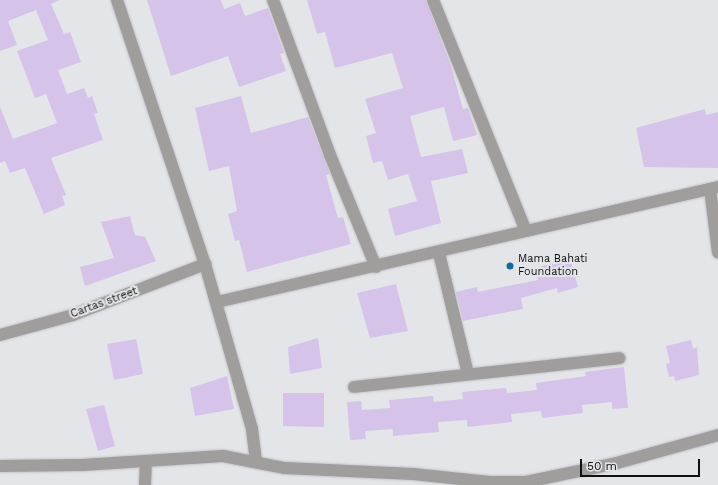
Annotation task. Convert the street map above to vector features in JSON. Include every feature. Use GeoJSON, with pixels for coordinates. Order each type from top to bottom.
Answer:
{"type":"FeatureCollection","features":[{"type":"Feature","properties":{"kind":"street"},"geometry":{"type":"LineString","coordinates":[[117,0],[217,302],[252,429],[256,462]]}},
{"type":"Feature","properties":{"kind":"street"},"geometry":{"type":"LineString","coordinates":[[273,0],[330,154],[376,267]]}},
{"type":"Feature","properties":{"kind":"street"},"geometry":{"type":"LineString","coordinates":[[433,0],[526,231]]}},
{"type":"Feature","properties":{"kind":"street"},"geometry":{"type":"LineString","coordinates":[[217,302],[439,253],[526,231],[714,188],[718,252]]}},
{"type":"Feature","properties":{"kind":"street"},"geometry":{"type":"LineString","coordinates":[[439,253],[468,374]]}},
{"type":"Feature","properties":{"kind":"street","name":"Cartas street"},"geometry":{"type":"LineString","coordinates":[[0,335],[73,315],[205,264]]}},
{"type":"Feature","properties":{"kind":"street"},"geometry":{"type":"LineString","coordinates":[[354,387],[619,358]]}},
{"type":"Feature","properties":{"kind":"street"},"geometry":{"type":"LineString","coordinates":[[0,466],[146,461],[201,455],[256,462],[285,468],[526,482],[613,464],[718,435]]}},
{"type":"Feature","properties":{"kind":"street"},"geometry":{"type":"LineString","coordinates":[[145,485],[146,461]]}},
{"type":"Feature","properties":{"kind":"building"},"geometry":{"type":"Polygon","coordinates":[[[0,0],[60,0],[51,4],[64,34],[70,32],[81,62],[58,70],[67,94],[84,88],[88,98],[92,96],[98,113],[94,114],[103,140],[51,158],[66,195],[62,196],[65,205],[44,214],[25,168],[10,173],[5,161],[0,163],[0,107],[13,139],[57,123],[46,94],[35,98],[17,51],[48,40],[36,10],[8,21],[17,45],[0,51],[0,0]]]}},
{"type":"Feature","properties":{"kind":"building"},"geometry":{"type":"Polygon","coordinates":[[[147,0],[221,0],[224,9],[240,3],[245,16],[268,8],[284,53],[280,54],[286,71],[239,87],[228,56],[171,76],[147,0]]]}},
{"type":"Feature","properties":{"kind":"building"},"geometry":{"type":"Polygon","coordinates":[[[307,0],[426,0],[451,66],[463,109],[468,108],[477,135],[453,141],[444,107],[410,116],[421,157],[462,149],[468,173],[431,181],[441,223],[395,236],[388,209],[417,201],[408,174],[388,180],[382,161],[373,163],[366,136],[376,133],[365,99],[403,88],[392,53],[335,68],[325,32],[317,34],[307,0]]]}},
{"type":"Feature","properties":{"kind":"building"},"geometry":{"type":"Polygon","coordinates":[[[241,96],[251,133],[308,117],[330,174],[326,175],[338,218],[343,217],[351,244],[247,272],[239,240],[235,241],[228,214],[237,211],[229,166],[209,171],[195,108],[241,96]]]}},
{"type":"Feature","properties":{"kind":"building"},"geometry":{"type":"Polygon","coordinates":[[[705,109],[706,115],[718,112],[718,168],[644,167],[636,128],[705,109]]]}},
{"type":"Feature","properties":{"kind":"building"},"geometry":{"type":"Polygon","coordinates":[[[130,216],[135,235],[145,237],[156,261],[85,286],[80,267],[114,258],[101,222],[130,216]]]}},
{"type":"Feature","properties":{"kind":"building"},"geometry":{"type":"Polygon","coordinates":[[[570,259],[578,287],[558,293],[557,288],[521,298],[523,309],[463,321],[456,292],[477,287],[478,292],[538,280],[535,268],[570,259]]]}},
{"type":"Feature","properties":{"kind":"building"},"geometry":{"type":"Polygon","coordinates":[[[396,284],[408,331],[370,338],[357,293],[396,284]]]}},
{"type":"Feature","properties":{"kind":"building"},"geometry":{"type":"Polygon","coordinates":[[[318,338],[322,368],[290,374],[288,347],[318,338]]]}},
{"type":"Feature","properties":{"kind":"building"},"geometry":{"type":"Polygon","coordinates":[[[136,339],[143,374],[114,380],[107,344],[136,339]]]}},
{"type":"Feature","properties":{"kind":"building"},"geometry":{"type":"Polygon","coordinates":[[[691,340],[693,349],[697,347],[699,375],[675,381],[674,376],[669,377],[666,364],[670,363],[666,346],[691,340]]]}},
{"type":"Feature","properties":{"kind":"building"},"geometry":{"type":"Polygon","coordinates":[[[624,367],[628,408],[612,409],[612,402],[582,405],[583,413],[542,418],[541,411],[511,414],[512,422],[467,427],[467,420],[438,422],[439,432],[393,436],[393,429],[365,431],[366,439],[350,440],[347,402],[361,401],[362,410],[390,408],[389,400],[433,396],[434,402],[463,399],[462,392],[506,388],[507,393],[537,390],[536,383],[586,376],[585,372],[624,367]]]}},
{"type":"Feature","properties":{"kind":"building"},"geometry":{"type":"Polygon","coordinates":[[[227,376],[234,409],[195,416],[190,388],[227,376]]]}},
{"type":"Feature","properties":{"kind":"building"},"geometry":{"type":"Polygon","coordinates":[[[283,393],[324,393],[324,427],[283,426],[283,393]]]}},
{"type":"Feature","properties":{"kind":"building"},"geometry":{"type":"Polygon","coordinates":[[[104,405],[115,446],[98,451],[86,409],[104,405]]]}},
{"type":"Feature","properties":{"kind":"place","name":"Mama Bahati Foundation"},"geometry":{"type":"Point","coordinates":[510,266]}}]}
